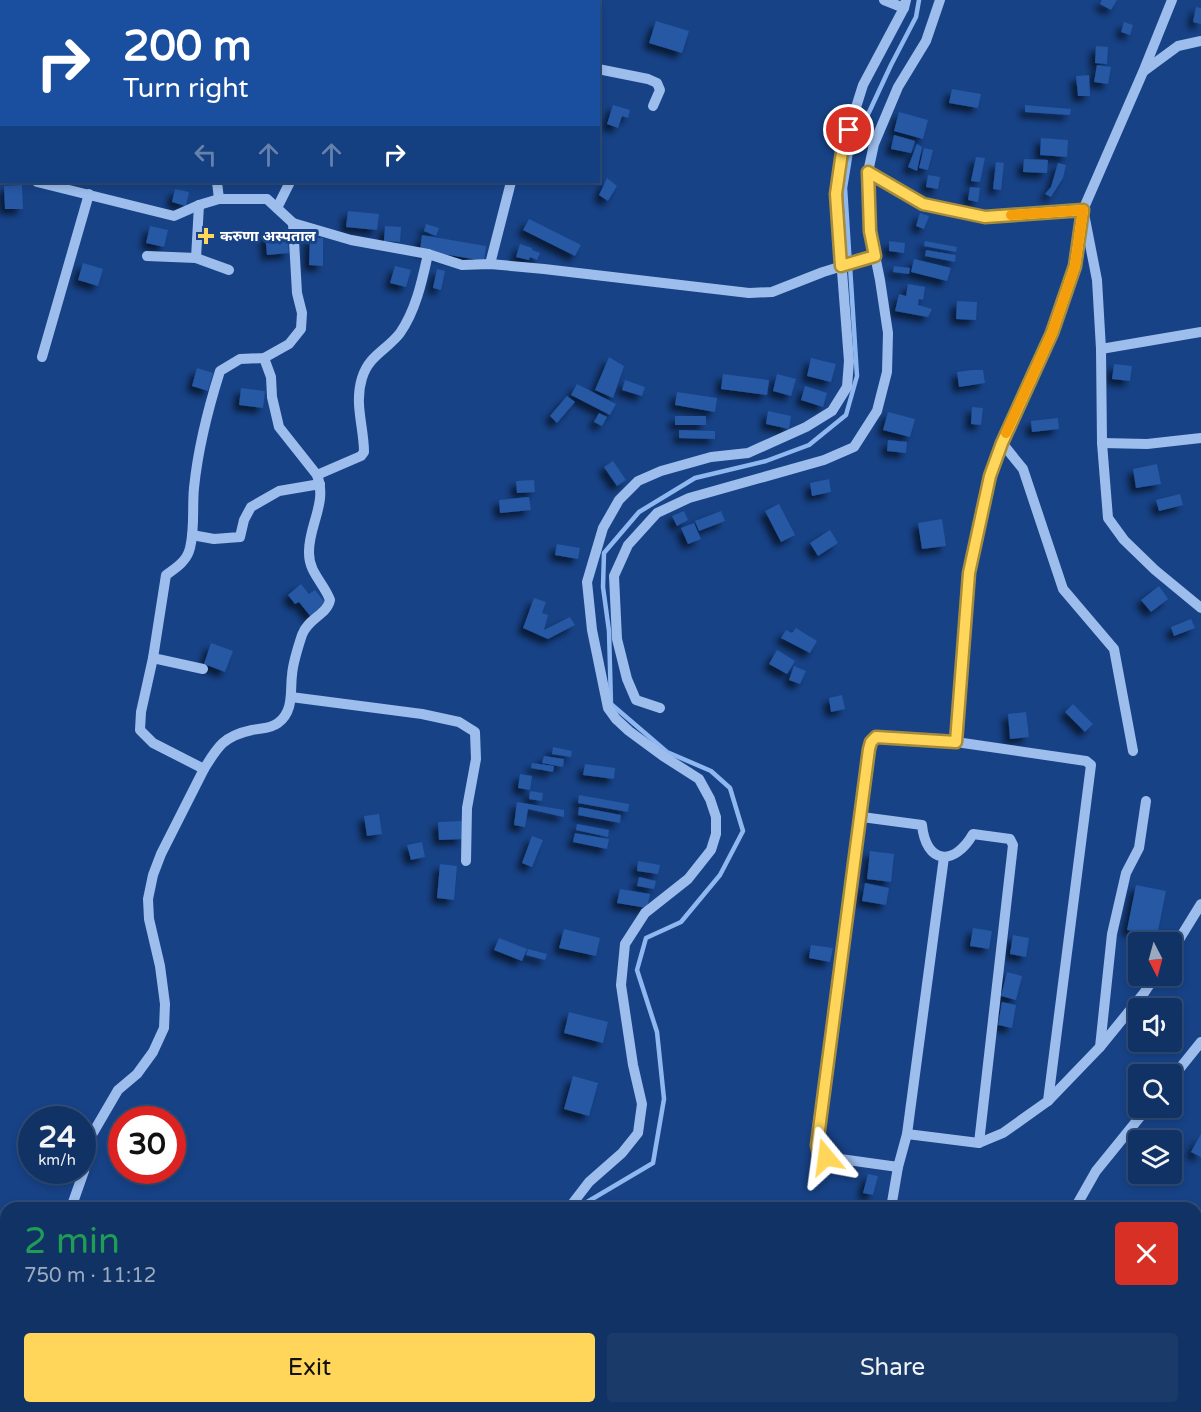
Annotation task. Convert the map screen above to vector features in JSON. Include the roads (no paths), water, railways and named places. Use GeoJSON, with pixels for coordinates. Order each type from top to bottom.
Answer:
{"type":"FeatureCollection","features":[{"type":"Feature","properties":{"kind":"street"},"geometry":{"type":"LineString","coordinates":[[574,1202],[589,1182],[622,1153],[638,1133],[642,1104],[633,1065],[621,985],[625,944],[645,913],[688,879],[711,850],[716,834],[716,817],[710,799],[699,779],[629,731],[608,708],[592,630],[587,582],[593,556],[603,528],[619,500],[638,481],[661,471],[711,457],[748,453],[806,427],[832,411],[847,387],[849,361],[836,194],[842,152],[862,85],[905,4],[884,0]]}},
{"type":"Feature","properties":{"kind":"street"},"geometry":{"type":"LineString","coordinates":[[660,708],[636,700],[627,679],[617,639],[614,576],[628,545],[657,513],[689,498],[824,460],[854,447],[877,411],[887,372],[888,333],[870,257],[868,172],[874,144],[898,87],[926,41],[940,0]]}},
{"type":"Feature","properties":{"kind":"street"},"geometry":{"type":"LineString","coordinates":[[956,742],[969,573],[990,476],[1002,443],[1052,333],[1075,266],[1083,210],[1172,0]]}},
{"type":"Feature","properties":{"kind":"street"},"geometry":{"type":"LineString","coordinates":[[1143,72],[1178,46],[1201,41]]}},
{"type":"Feature","properties":{"kind":"street"},"geometry":{"type":"LineString","coordinates":[[600,69],[648,79],[657,83],[660,90],[653,106]]}},
{"type":"Feature","properties":{"kind":"street"},"geometry":{"type":"LineString","coordinates":[[868,172],[923,204],[985,217],[1083,210]]}},
{"type":"Feature","properties":{"kind":"street"},"geometry":{"type":"LineString","coordinates":[[41,183],[174,216],[199,205],[219,200],[267,199],[293,223],[351,240],[428,254],[462,265],[490,264],[652,280],[749,293],[772,292],[870,257]]}},
{"type":"Feature","properties":{"kind":"street"},"geometry":{"type":"LineString","coordinates":[[217,183],[219,200]]}},
{"type":"Feature","properties":{"kind":"street"},"geometry":{"type":"LineString","coordinates":[[277,208],[290,183]]}},
{"type":"Feature","properties":{"kind":"street"},"geometry":{"type":"LineString","coordinates":[[490,264],[511,183]]}},
{"type":"Feature","properties":{"kind":"street"},"geometry":{"type":"LineString","coordinates":[[42,357],[89,194]]}},
{"type":"Feature","properties":{"kind":"street"},"geometry":{"type":"LineString","coordinates":[[196,258],[199,205]]}},
{"type":"Feature","properties":{"kind":"street"},"geometry":{"type":"LineString","coordinates":[[1083,210],[1097,280],[1101,349],[1102,443],[1108,518],[1124,540],[1201,608]]}},
{"type":"Feature","properties":{"kind":"street"},"geometry":{"type":"LineString","coordinates":[[204,769],[153,743],[140,730],[141,712],[153,658],[166,575],[180,566],[190,550],[194,489],[205,423],[220,371],[240,359],[264,358],[289,344],[301,329],[302,313],[297,293],[293,223]]}},
{"type":"Feature","properties":{"kind":"street"},"geometry":{"type":"LineString","coordinates":[[192,535],[214,539],[240,537],[244,520],[251,507],[279,491],[319,480],[361,456],[364,452],[358,401],[361,379],[367,364],[399,334],[409,316],[418,293],[428,254]]}},
{"type":"Feature","properties":{"kind":"street"},"geometry":{"type":"LineString","coordinates":[[147,256],[196,258],[229,270]]}},
{"type":"Feature","properties":{"kind":"street"},"geometry":{"type":"LineString","coordinates":[[1101,349],[1201,332]]}},
{"type":"Feature","properties":{"kind":"street"},"geometry":{"type":"LineString","coordinates":[[73,1202],[84,1171],[90,1138],[118,1090],[137,1074],[153,1053],[164,1028],[164,995],[149,919],[148,899],[153,875],[161,854],[204,769],[226,739],[254,729],[268,728],[280,722],[290,706],[292,674],[302,634],[306,626],[326,609],[330,600],[313,573],[309,560],[310,541],[321,502],[319,480],[279,427],[272,397],[271,377],[264,358]]}},
{"type":"Feature","properties":{"kind":"street"},"geometry":{"type":"LineString","coordinates":[[1102,443],[1147,444],[1201,438]]}},
{"type":"Feature","properties":{"kind":"street"},"geometry":{"type":"LineString","coordinates":[[1002,443],[1023,469],[1063,589],[1114,649],[1133,751]]}},
{"type":"Feature","properties":{"kind":"street"},"geometry":{"type":"LineString","coordinates":[[153,658],[203,669]]}},
{"type":"Feature","properties":{"kind":"street"},"geometry":{"type":"LineString","coordinates":[[291,697],[422,714],[459,722],[475,732],[476,759],[467,808],[466,861]]}},
{"type":"Feature","properties":{"kind":"street"},"geometry":{"type":"LineString","coordinates":[[898,1167],[826,1157],[819,1154],[817,1145],[869,749],[876,737],[956,742],[1086,760],[1091,765],[1048,1101]]}},
{"type":"Feature","properties":{"kind":"street"},"geometry":{"type":"LineString","coordinates":[[1100,1047],[1112,934],[1126,873],[1139,848],[1146,801]]}},
{"type":"Feature","properties":{"kind":"street"},"geometry":{"type":"LineString","coordinates":[[861,817],[921,825],[923,840],[930,850],[944,857],[960,851],[973,834],[1010,840],[1013,845],[979,1143]]}},
{"type":"Feature","properties":{"kind":"street"},"geometry":{"type":"LineString","coordinates":[[892,1202],[907,1134],[944,857]]}},
{"type":"Feature","properties":{"kind":"street"},"geometry":{"type":"LineString","coordinates":[[1182,935],[1201,904]]}},
{"type":"Feature","properties":{"kind":"street"},"geometry":{"type":"LineString","coordinates":[[907,1134],[979,1143],[1003,1133],[1048,1101],[1100,1047],[1149,986]]}},
{"type":"Feature","properties":{"kind":"street"},"geometry":{"type":"LineString","coordinates":[[1182,1066],[1201,1042]]}},
{"type":"Feature","properties":{"kind":"street"},"geometry":{"type":"LineString","coordinates":[[1078,1202],[1096,1171],[1139,1118]]}},
{"type":"Feature","properties":{"kind":"waterway"},"geometry":{"type":"LineString","coordinates":[[587,1202],[653,1163],[664,1099],[657,1032],[637,970],[646,938],[681,922],[720,875],[743,831],[730,788],[711,771],[667,752],[611,704],[609,631],[603,587],[604,553],[639,512],[695,478],[766,461],[809,445],[846,415],[857,376],[845,188],[851,151],[916,17],[919,0]]}},
{"type":"Feature","properties":{"kind":"place","name":"करुणा अस्पताल"},"geometry":{"type":"Point","coordinates":[206,236]}}]}
